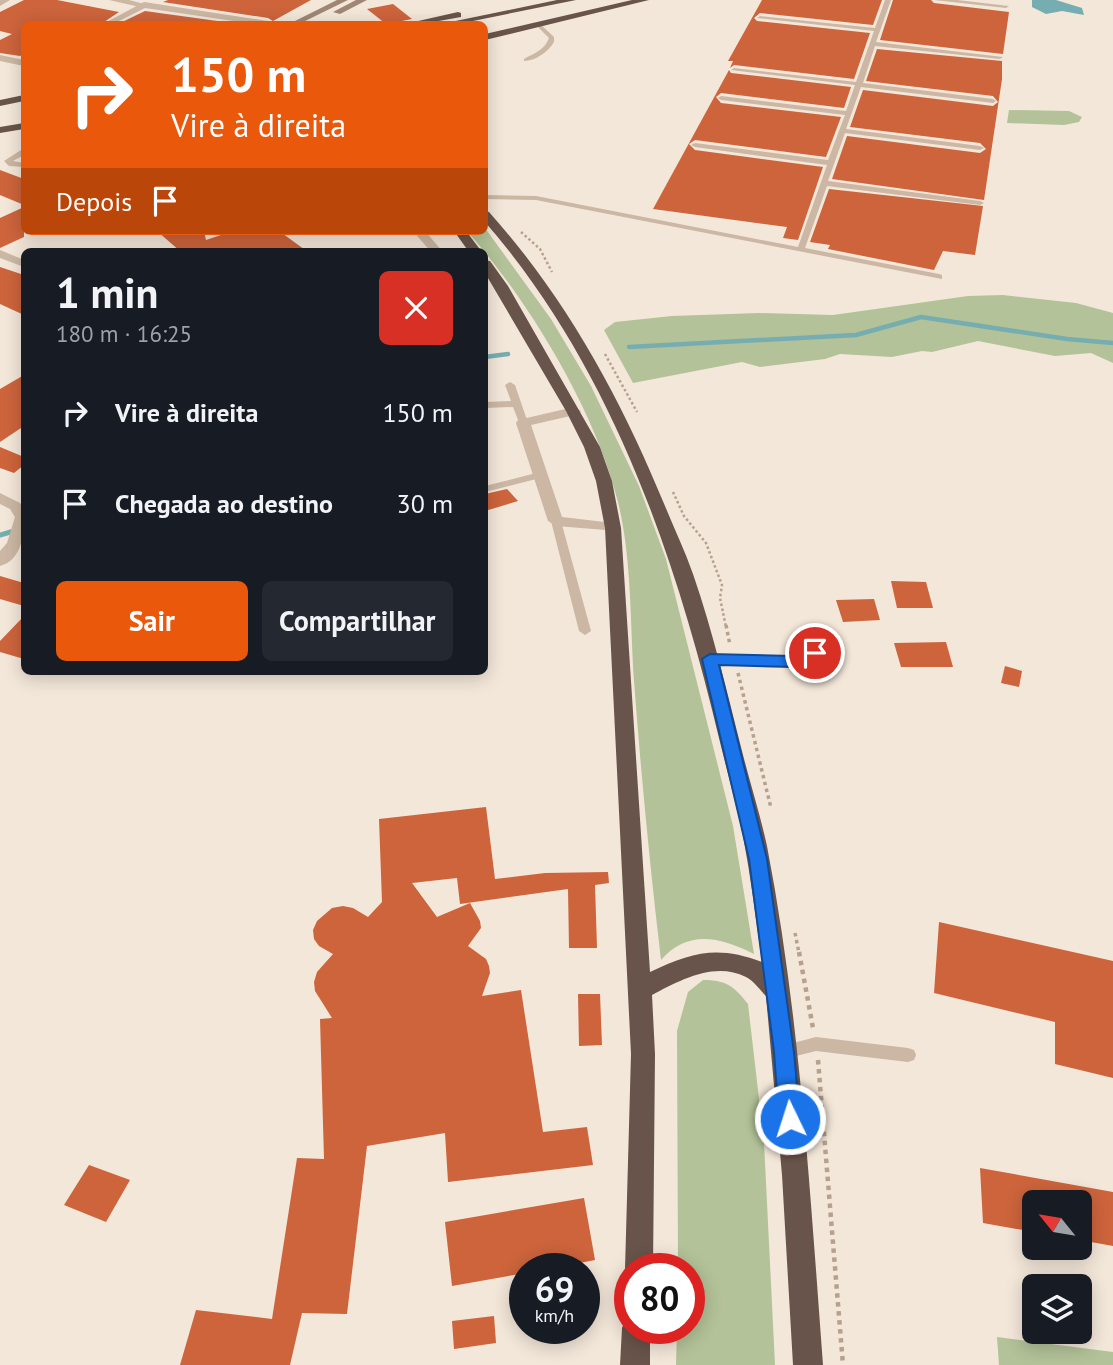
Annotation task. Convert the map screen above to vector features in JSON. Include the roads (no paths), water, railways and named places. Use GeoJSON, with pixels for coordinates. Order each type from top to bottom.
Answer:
{"type":"FeatureCollection","features":[{"type":"Feature","properties":{"kind":"highway"},"geometry":{"type":"LineString","coordinates":[[426,21],[534,0]]}},
{"type":"Feature","properties":{"kind":"highway"},"geometry":{"type":"LineString","coordinates":[[462,21],[571,0]]}},
{"type":"Feature","properties":{"kind":"highway"},"geometry":{"type":"LineString","coordinates":[[488,24],[606,0]]}},
{"type":"Feature","properties":{"kind":"highway"},"geometry":{"type":"LineString","coordinates":[[488,36],[644,0]]}},
{"type":"Feature","properties":{"kind":"highway"},"geometry":{"type":"LineString","coordinates":[[0,105],[21,101]]}},
{"type":"Feature","properties":{"kind":"highway"},"geometry":{"type":"LineString","coordinates":[[0,130],[21,126]]}},
{"type":"Feature","properties":{"kind":"highway"},"geometry":{"type":"LineString","coordinates":[[488,218],[547,294],[588,360],[615,411],[635,452],[684,573],[710,659],[758,859],[784,1052],[808,1365]]}},
{"type":"Feature","properties":{"kind":"highway"},"geometry":{"type":"LineString","coordinates":[[489,278],[574,411],[592,447],[604,481],[613,528],[643,1055],[639,1253]]}},
{"type":"Feature","properties":{"kind":"highway"},"geometry":{"type":"LineString","coordinates":[[640,989],[702,960],[726,962],[756,971],[775,989]]}},
{"type":"Feature","properties":{"kind":"highway"},"geometry":{"type":"LineString","coordinates":[[635,1365],[636,1344]]}},
{"type":"Feature","properties":{"kind":"main road"},"geometry":{"type":"LineString","coordinates":[[299,21],[344,0]]}},
{"type":"Feature","properties":{"kind":"main road"},"geometry":{"type":"LineString","coordinates":[[323,21],[363,0]]}},
{"type":"Feature","properties":{"kind":"street"},"geometry":{"type":"LineString","coordinates":[[0,3],[6,0]]}},
{"type":"Feature","properties":{"kind":"street"},"geometry":{"type":"LineString","coordinates":[[113,0],[248,21]]}},
{"type":"Feature","properties":{"kind":"street"},"geometry":{"type":"LineString","coordinates":[[113,21],[144,5]]}},
{"type":"Feature","properties":{"kind":"street"},"geometry":{"type":"LineString","coordinates":[[0,58],[21,62]]}},
{"type":"Feature","properties":{"kind":"street"},"geometry":{"type":"LineString","coordinates":[[0,254],[21,263]]}},
{"type":"Feature","properties":{"kind":"street"},"geometry":{"type":"LineString","coordinates":[[574,411],[523,423],[540,475],[556,521],[613,528]]}},
{"type":"Feature","properties":{"kind":"street"},"geometry":{"type":"LineString","coordinates":[[0,498],[19,511],[16,540],[0,561]]}},
{"type":"Feature","properties":{"kind":"lane"},"geometry":{"type":"LineString","coordinates":[[801,248],[888,0]]}},
{"type":"Feature","properties":{"kind":"lane"},"geometry":{"type":"LineString","coordinates":[[937,0],[1006,6]]}},
{"type":"Feature","properties":{"kind":"lane"},"geometry":{"type":"LineString","coordinates":[[760,18],[879,30]]}},
{"type":"Feature","properties":{"kind":"lane"},"geometry":{"type":"LineString","coordinates":[[526,60],[552,42],[552,38],[540,26]]}},
{"type":"Feature","properties":{"kind":"lane"},"geometry":{"type":"LineString","coordinates":[[874,44],[1000,57]]}},
{"type":"Feature","properties":{"kind":"lane"},"geometry":{"type":"LineString","coordinates":[[734,70],[993,101]]}},
{"type":"Feature","properties":{"kind":"lane"},"geometry":{"type":"LineString","coordinates":[[721,98],[849,113]]}},
{"type":"Feature","properties":{"kind":"lane"},"geometry":{"type":"LineString","coordinates":[[843,131],[980,148]]}},
{"type":"Feature","properties":{"kind":"lane"},"geometry":{"type":"LineString","coordinates":[[695,145],[831,163]]}},
{"type":"Feature","properties":{"kind":"lane"},"geometry":{"type":"LineString","coordinates":[[21,154],[8,161],[21,164]]}},
{"type":"Feature","properties":{"kind":"lane"},"geometry":{"type":"LineString","coordinates":[[824,183],[980,203]]}},
{"type":"Feature","properties":{"kind":"lane"},"geometry":{"type":"LineString","coordinates":[[488,197],[536,198],[939,277]]}},
{"type":"Feature","properties":{"kind":"lane"},"geometry":{"type":"LineString","coordinates":[[510,385],[523,423]]}},
{"type":"Feature","properties":{"kind":"lane"},"geometry":{"type":"LineString","coordinates":[[488,405],[516,404]]}},
{"type":"Feature","properties":{"kind":"lane"},"geometry":{"type":"LineString","coordinates":[[488,488],[540,475]]}},
{"type":"Feature","properties":{"kind":"lane"},"geometry":{"type":"LineString","coordinates":[[556,521],[585,631]]}},
{"type":"Feature","properties":{"kind":"lane"},"geometry":{"type":"LineString","coordinates":[[710,659],[794,662],[815,653]]}},
{"type":"Feature","properties":{"kind":"lane"},"geometry":{"type":"LineString","coordinates":[[784,1052],[816,1044],[908,1055]]}},
{"type":"Feature","properties":{"kind":"water"},"geometry":{"type":"Polygon","coordinates":[[[1032,0],[1056,0],[1082,8],[1084,15],[1062,11],[1046,14],[1032,7],[1032,0]]]}},
{"type":"Feature","properties":{"kind":"waterway"},"geometry":{"type":"LineString","coordinates":[[629,347],[856,335],[921,317],[1067,339],[1113,343]]}},
{"type":"Feature","properties":{"kind":"waterway"},"geometry":{"type":"LineString","coordinates":[[488,357],[508,354]]}},
{"type":"Feature","properties":{"kind":"waterway"},"geometry":{"type":"LineString","coordinates":[[0,535],[21,529]]}}]}
